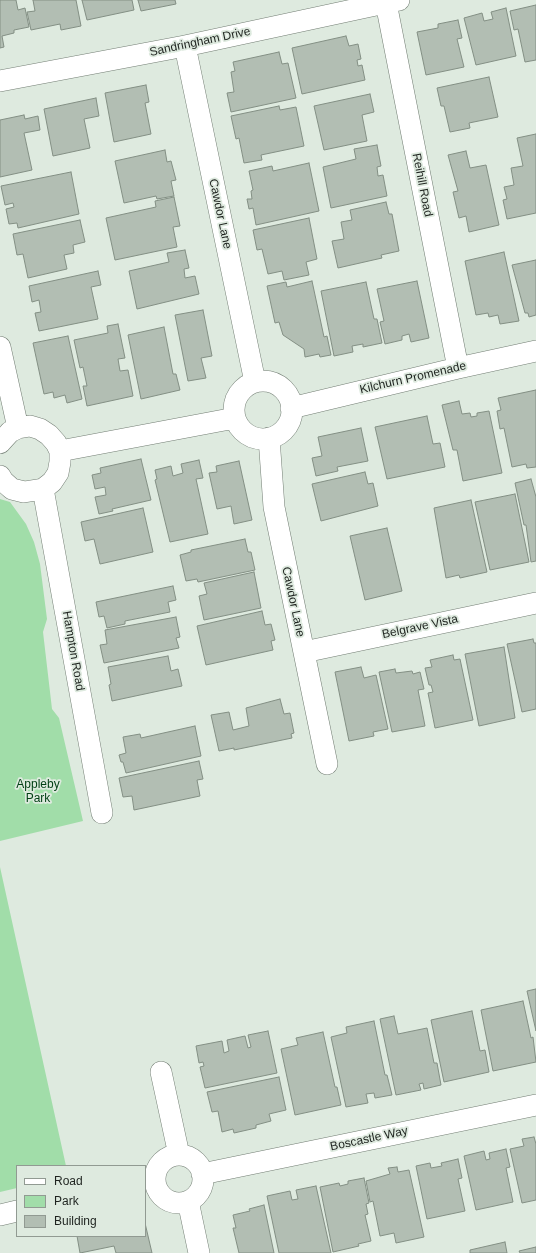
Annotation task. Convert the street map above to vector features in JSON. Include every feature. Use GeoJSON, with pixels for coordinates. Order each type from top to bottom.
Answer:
{"type":"FeatureCollection","features":[{"type":"Feature","properties":{"kind":"street","name":"Sandringham Drive"},"geometry":{"type":"LineString","coordinates":[[0,81],[184,46],[392,1]]}},
{"type":"Feature","properties":{"kind":"street","name":"Reihill Road"},"geometry":{"type":"LineString","coordinates":[[392,1],[458,368]]}},
{"type":"Feature","properties":{"kind":"street","name":"Cawdor Lane"},"geometry":{"type":"LineString","coordinates":[[184,46],[255,382]]}},
{"type":"Feature","properties":{"kind":"street"},"geometry":{"type":"LineString","coordinates":[[0,347],[18,428]]}},
{"type":"Feature","properties":{"kind":"street","name":"Kilchurn Promenade"},"geometry":{"type":"LineString","coordinates":[[291,408],[536,351]]}},
{"type":"Feature","properties":{"kind":"street"},"geometry":{"type":"LineString","coordinates":[[255,382],[270,382],[283,390],[289,398],[291,418],[286,427],[279,434],[269,438],[259,439],[249,436],[241,430],[235,418],[234,408],[236,398],[242,390],[255,382]]}},
{"type":"Feature","properties":{"kind":"street"},"geometry":{"type":"LineString","coordinates":[[60,451],[235,418]]}},
{"type":"Feature","properties":{"kind":"street"},"geometry":{"type":"LineString","coordinates":[[0,443],[10,432],[18,428],[30,426],[40,429],[50,435],[60,451],[58,473],[52,482],[43,488],[24,492],[12,488],[3,481],[0,476]]}},
{"type":"Feature","properties":{"kind":"street","name":"Cawdor Lane"},"geometry":{"type":"LineString","coordinates":[[269,438],[274,507],[327,764]]}},
{"type":"Feature","properties":{"kind":"street","name":"Hampton Road"},"geometry":{"type":"LineString","coordinates":[[43,488],[102,813]]}},
{"type":"Feature","properties":{"kind":"street","name":"Belgrave Vista"},"geometry":{"type":"LineString","coordinates":[[304,652],[536,603]]}},
{"type":"Feature","properties":{"kind":"street"},"geometry":{"type":"LineString","coordinates":[[161,1072],[179,1155]]}},
{"type":"Feature","properties":{"kind":"street","name":"Boscastle Way"},"geometry":{"type":"LineString","coordinates":[[202,1174],[536,1105]]}},
{"type":"Feature","properties":{"kind":"street"},"geometry":{"type":"LineString","coordinates":[[179,1155],[187,1156],[194,1160],[202,1174],[200,1190],[188,1201],[180,1203],[164,1198],[150,1185],[158,1167],[163,1161],[170,1156],[179,1155]]}},
{"type":"Feature","properties":{"kind":"street"},"geometry":{"type":"LineString","coordinates":[[188,1201],[199,1253]]}},
{"type":"Feature","properties":{"kind":"street"},"geometry":{"type":"LineString","coordinates":[[0,1214],[16,1211]]}},
{"type":"Feature","properties":{"kind":"green space","name":"Appleby Park"},"geometry":{"type":"Polygon","coordinates":[[[0,499],[10,502],[26,524],[34,542],[40,564],[47,619],[43,632],[52,709],[59,718],[83,821],[0,841],[0,499]]]}},
{"type":"Feature","properties":{"kind":"green space"},"geometry":{"type":"Polygon","coordinates":[[[0,867],[66,1165],[16,1165],[16,1188],[0,1192],[0,867]]]}},
{"type":"Feature","properties":{"kind":"building"},"geometry":{"type":"Polygon","coordinates":[[[0,0],[16,0],[18,10],[25,8],[29,27],[14,30],[14,33],[2,36],[4,47],[0,48],[0,0]]]}},
{"type":"Feature","properties":{"kind":"building"},"geometry":{"type":"Polygon","coordinates":[[[33,0],[76,0],[81,26],[61,30],[60,24],[31,30],[27,12],[35,11],[33,0]]]}},
{"type":"Feature","properties":{"kind":"building"},"geometry":{"type":"Polygon","coordinates":[[[82,0],[132,0],[134,10],[87,20],[82,0]]]}},
{"type":"Feature","properties":{"kind":"building"},"geometry":{"type":"Polygon","coordinates":[[[138,0],[175,0],[176,4],[141,11],[138,0]]]}},
{"type":"Feature","properties":{"kind":"building"},"geometry":{"type":"Polygon","coordinates":[[[536,5],[536,60],[525,62],[518,29],[514,30],[510,11],[536,5]]]}},
{"type":"Feature","properties":{"kind":"building"},"geometry":{"type":"Polygon","coordinates":[[[506,8],[516,56],[476,65],[464,18],[482,13],[484,21],[493,19],[491,12],[506,8]]]}},
{"type":"Feature","properties":{"kind":"building"},"geometry":{"type":"Polygon","coordinates":[[[458,20],[462,38],[457,39],[464,67],[426,75],[417,32],[438,28],[438,24],[458,20]]]}},
{"type":"Feature","properties":{"kind":"building"},"geometry":{"type":"Polygon","coordinates":[[[346,36],[349,46],[358,44],[361,59],[357,60],[358,66],[362,65],[365,80],[302,94],[292,48],[346,36]]]}},
{"type":"Feature","properties":{"kind":"building"},"geometry":{"type":"Polygon","coordinates":[[[279,52],[282,64],[288,63],[296,98],[231,112],[227,93],[234,92],[231,72],[235,71],[233,62],[279,52]]]}},
{"type":"Feature","properties":{"kind":"building"},"geometry":{"type":"Polygon","coordinates":[[[489,77],[498,117],[469,123],[470,128],[450,132],[444,106],[441,106],[437,88],[489,77]]]}},
{"type":"Feature","properties":{"kind":"building"},"geometry":{"type":"Polygon","coordinates":[[[146,85],[149,102],[145,103],[151,134],[114,142],[105,93],[146,85]]]}},
{"type":"Feature","properties":{"kind":"building"},"geometry":{"type":"Polygon","coordinates":[[[370,94],[374,112],[362,115],[367,141],[324,150],[314,106],[370,94]]]}},
{"type":"Feature","properties":{"kind":"building"},"geometry":{"type":"Polygon","coordinates":[[[96,98],[99,116],[84,119],[90,148],[53,156],[44,109],[96,98]]]}},
{"type":"Feature","properties":{"kind":"building"},"geometry":{"type":"Polygon","coordinates":[[[279,106],[280,110],[296,107],[304,146],[261,155],[262,160],[244,163],[239,138],[236,139],[231,116],[279,106]]]}},
{"type":"Feature","properties":{"kind":"building"},"geometry":{"type":"Polygon","coordinates":[[[24,115],[25,119],[38,116],[40,130],[24,133],[32,170],[0,177],[0,120],[24,115]]]}},
{"type":"Feature","properties":{"kind":"building"},"geometry":{"type":"Polygon","coordinates":[[[536,134],[536,213],[507,219],[503,200],[507,199],[504,187],[514,185],[511,168],[523,166],[517,138],[536,134]]]}},
{"type":"Feature","properties":{"kind":"building"},"geometry":{"type":"Polygon","coordinates":[[[377,145],[381,166],[377,167],[378,176],[383,175],[387,196],[331,208],[323,167],[356,159],[354,149],[377,145]]]}},
{"type":"Feature","properties":{"kind":"building"},"geometry":{"type":"Polygon","coordinates":[[[165,150],[167,162],[171,161],[176,180],[171,181],[174,196],[157,199],[156,196],[124,203],[115,161],[165,150]]]}},
{"type":"Feature","properties":{"kind":"building"},"geometry":{"type":"Polygon","coordinates":[[[466,151],[470,168],[486,165],[499,225],[469,232],[466,216],[459,218],[453,192],[458,191],[448,155],[466,151]]]}},
{"type":"Feature","properties":{"kind":"building"},"geometry":{"type":"Polygon","coordinates":[[[309,163],[319,211],[256,225],[253,208],[249,209],[247,199],[252,199],[251,191],[253,190],[249,171],[272,166],[273,171],[309,163]]]}},
{"type":"Feature","properties":{"kind":"building"},"geometry":{"type":"Polygon","coordinates":[[[71,172],[79,214],[18,228],[17,223],[9,224],[6,209],[14,207],[13,203],[5,205],[1,186],[71,172]]]}},
{"type":"Feature","properties":{"kind":"building"},"geometry":{"type":"Polygon","coordinates":[[[174,197],[180,226],[173,227],[177,247],[115,260],[106,218],[156,207],[155,201],[174,197]]]}},
{"type":"Feature","properties":{"kind":"building"},"geometry":{"type":"Polygon","coordinates":[[[386,202],[389,214],[392,214],[399,251],[381,255],[382,258],[338,268],[332,241],[344,239],[341,222],[352,220],[350,210],[386,202]]]}},
{"type":"Feature","properties":{"kind":"building"},"geometry":{"type":"Polygon","coordinates":[[[309,218],[317,259],[306,262],[309,275],[284,280],[282,271],[268,274],[262,249],[257,250],[253,230],[309,218]]]}},
{"type":"Feature","properties":{"kind":"building"},"geometry":{"type":"Polygon","coordinates":[[[80,220],[85,242],[73,245],[74,253],[64,255],[67,269],[28,278],[23,254],[17,255],[13,234],[80,220]]]}},
{"type":"Feature","properties":{"kind":"building"},"geometry":{"type":"Polygon","coordinates":[[[185,250],[189,268],[184,269],[185,278],[195,276],[199,294],[137,309],[129,271],[169,262],[167,253],[185,250]]]}},
{"type":"Feature","properties":{"kind":"building"},"geometry":{"type":"Polygon","coordinates":[[[504,252],[519,321],[500,324],[498,315],[489,317],[488,313],[476,315],[465,261],[504,252]]]}},
{"type":"Feature","properties":{"kind":"building"},"geometry":{"type":"Polygon","coordinates":[[[536,260],[536,315],[529,317],[528,313],[525,313],[512,265],[536,260]]]}},
{"type":"Feature","properties":{"kind":"building"},"geometry":{"type":"Polygon","coordinates":[[[98,271],[101,285],[91,287],[98,319],[39,331],[35,313],[41,312],[39,300],[32,302],[29,286],[98,271]]]}},
{"type":"Feature","properties":{"kind":"building"},"geometry":{"type":"Polygon","coordinates":[[[312,281],[324,337],[327,336],[331,355],[320,357],[319,354],[305,357],[304,349],[283,335],[279,322],[275,323],[267,286],[286,282],[287,287],[312,281]]]}},
{"type":"Feature","properties":{"kind":"building"},"geometry":{"type":"Polygon","coordinates":[[[417,281],[429,338],[411,342],[409,334],[402,336],[402,340],[385,344],[380,322],[384,321],[377,289],[417,281]]]}},
{"type":"Feature","properties":{"kind":"building"},"geometry":{"type":"Polygon","coordinates":[[[366,282],[374,319],[377,319],[382,343],[363,347],[363,344],[352,346],[353,352],[334,356],[321,291],[366,282]]]}},
{"type":"Feature","properties":{"kind":"building"},"geometry":{"type":"Polygon","coordinates":[[[203,310],[212,356],[201,358],[206,378],[188,381],[175,315],[203,310]]]}},
{"type":"Feature","properties":{"kind":"building"},"geometry":{"type":"Polygon","coordinates":[[[118,324],[125,358],[118,359],[120,371],[128,370],[133,396],[87,406],[83,386],[87,386],[83,367],[80,368],[74,340],[108,333],[107,326],[118,324]]]}},
{"type":"Feature","properties":{"kind":"building"},"geometry":{"type":"Polygon","coordinates":[[[164,327],[173,374],[176,374],[180,390],[141,399],[128,335],[164,327]]]}},
{"type":"Feature","properties":{"kind":"building"},"geometry":{"type":"Polygon","coordinates":[[[68,336],[82,399],[67,403],[65,395],[54,398],[53,392],[44,394],[33,343],[68,336]]]}},
{"type":"Feature","properties":{"kind":"building"},"geometry":{"type":"Polygon","coordinates":[[[536,390],[536,467],[527,468],[526,464],[512,467],[504,428],[500,429],[497,411],[501,410],[498,398],[536,390]]]}},
{"type":"Feature","properties":{"kind":"building"},"geometry":{"type":"Polygon","coordinates":[[[459,401],[462,414],[470,413],[471,417],[477,416],[477,413],[489,411],[502,473],[463,481],[457,450],[453,450],[442,405],[459,401]]]}},
{"type":"Feature","properties":{"kind":"building"},"geometry":{"type":"Polygon","coordinates":[[[427,416],[433,444],[440,443],[445,467],[387,479],[375,427],[427,416]]]}},
{"type":"Feature","properties":{"kind":"building"},"geometry":{"type":"Polygon","coordinates":[[[361,428],[368,461],[337,467],[338,471],[316,476],[312,458],[322,456],[318,437],[361,428]]]}},
{"type":"Feature","properties":{"kind":"building"},"geometry":{"type":"Polygon","coordinates":[[[141,459],[151,500],[112,509],[113,511],[99,514],[95,497],[106,495],[105,487],[95,489],[92,475],[101,473],[100,468],[141,459]]]}},
{"type":"Feature","properties":{"kind":"building"},"geometry":{"type":"Polygon","coordinates":[[[199,460],[203,478],[196,479],[208,534],[170,542],[155,480],[157,479],[155,470],[171,466],[173,476],[183,473],[181,464],[199,460]]]}},
{"type":"Feature","properties":{"kind":"building"},"geometry":{"type":"Polygon","coordinates":[[[239,461],[252,520],[234,524],[231,506],[217,509],[209,473],[217,472],[216,466],[239,461]]]}},
{"type":"Feature","properties":{"kind":"building"},"geometry":{"type":"Polygon","coordinates":[[[365,472],[368,484],[373,483],[378,506],[321,521],[312,484],[365,472]]]}},
{"type":"Feature","properties":{"kind":"building"},"geometry":{"type":"Polygon","coordinates":[[[531,479],[536,497],[536,561],[531,562],[526,525],[524,525],[515,483],[531,479]]]}},
{"type":"Feature","properties":{"kind":"building"},"geometry":{"type":"Polygon","coordinates":[[[515,494],[529,562],[490,570],[475,502],[515,494]]]}},
{"type":"Feature","properties":{"kind":"building"},"geometry":{"type":"Polygon","coordinates":[[[471,500],[487,572],[460,578],[459,575],[446,578],[434,508],[471,500]]]}},
{"type":"Feature","properties":{"kind":"building"},"geometry":{"type":"Polygon","coordinates":[[[143,508],[153,552],[100,564],[94,539],[85,541],[81,522],[143,508]]]}},
{"type":"Feature","properties":{"kind":"building"},"geometry":{"type":"Polygon","coordinates":[[[387,528],[402,591],[365,600],[350,536],[387,528]]]}},
{"type":"Feature","properties":{"kind":"building"},"geometry":{"type":"Polygon","coordinates":[[[245,539],[248,552],[251,552],[255,570],[198,582],[197,579],[186,581],[180,555],[191,552],[191,550],[245,539]]]}},
{"type":"Feature","properties":{"kind":"building"},"geometry":{"type":"Polygon","coordinates":[[[254,572],[261,608],[204,620],[199,596],[207,594],[204,583],[254,572]]]}},
{"type":"Feature","properties":{"kind":"building"},"geometry":{"type":"Polygon","coordinates":[[[173,586],[176,600],[168,602],[170,612],[125,621],[125,624],[107,628],[104,616],[99,617],[96,602],[173,586]]]}},
{"type":"Feature","properties":{"kind":"building"},"geometry":{"type":"Polygon","coordinates":[[[262,611],[265,625],[271,624],[275,640],[271,641],[273,650],[206,665],[197,626],[262,611]]]}},
{"type":"Feature","properties":{"kind":"building"},"geometry":{"type":"Polygon","coordinates":[[[176,617],[180,637],[176,638],[179,648],[104,663],[100,645],[107,644],[105,630],[176,617]]]}},
{"type":"Feature","properties":{"kind":"building"},"geometry":{"type":"Polygon","coordinates":[[[533,639],[534,643],[536,643],[536,709],[522,712],[507,644],[533,639]]]}},
{"type":"Feature","properties":{"kind":"building"},"geometry":{"type":"Polygon","coordinates":[[[504,647],[515,718],[479,726],[465,654],[504,647]]]}},
{"type":"Feature","properties":{"kind":"building"},"geometry":{"type":"Polygon","coordinates":[[[453,655],[454,660],[460,659],[473,720],[435,728],[428,693],[433,692],[431,685],[429,685],[425,668],[432,667],[430,660],[453,655]]]}},
{"type":"Feature","properties":{"kind":"building"},"geometry":{"type":"Polygon","coordinates":[[[168,656],[171,671],[178,669],[182,686],[112,701],[108,667],[168,656]]]}},
{"type":"Feature","properties":{"kind":"building"},"geometry":{"type":"Polygon","coordinates":[[[361,667],[364,678],[376,675],[388,729],[373,732],[374,736],[349,741],[335,672],[361,667]]]}},
{"type":"Feature","properties":{"kind":"building"},"geometry":{"type":"Polygon","coordinates":[[[395,669],[396,673],[412,671],[413,674],[420,672],[424,689],[418,690],[425,726],[392,732],[379,672],[395,669]]]}},
{"type":"Feature","properties":{"kind":"building"},"geometry":{"type":"Polygon","coordinates":[[[280,699],[284,714],[290,713],[294,733],[291,734],[292,738],[234,750],[234,748],[219,751],[211,715],[229,712],[233,730],[249,726],[246,708],[280,699]]]}},
{"type":"Feature","properties":{"kind":"building"},"geometry":{"type":"Polygon","coordinates":[[[195,726],[201,756],[126,773],[119,755],[126,753],[123,737],[140,734],[141,738],[195,726]]]}},
{"type":"Feature","properties":{"kind":"building"},"geometry":{"type":"Polygon","coordinates":[[[199,761],[203,779],[197,780],[200,796],[134,810],[132,796],[123,797],[119,778],[199,761]]]}},
{"type":"Feature","properties":{"kind":"building"},"geometry":{"type":"Polygon","coordinates":[[[536,989],[536,1031],[527,991],[536,989]]]}},
{"type":"Feature","properties":{"kind":"building"},"geometry":{"type":"Polygon","coordinates":[[[523,1001],[531,1038],[533,1037],[536,1062],[493,1071],[481,1010],[523,1001]]]}},
{"type":"Feature","properties":{"kind":"building"},"geometry":{"type":"Polygon","coordinates":[[[472,1011],[480,1051],[485,1050],[489,1072],[444,1082],[431,1020],[472,1011]]]}},
{"type":"Feature","properties":{"kind":"building"},"geometry":{"type":"Polygon","coordinates":[[[394,1016],[398,1034],[427,1028],[434,1063],[437,1063],[441,1085],[424,1089],[423,1083],[419,1084],[421,1090],[396,1095],[380,1019],[394,1016]]]}},
{"type":"Feature","properties":{"kind":"building"},"geometry":{"type":"Polygon","coordinates":[[[374,1021],[385,1075],[387,1075],[392,1095],[375,1098],[374,1093],[366,1094],[368,1103],[346,1107],[331,1037],[347,1033],[346,1027],[374,1021]]]}},
{"type":"Feature","properties":{"kind":"building"},"geometry":{"type":"Polygon","coordinates":[[[268,1031],[277,1073],[205,1088],[200,1067],[204,1066],[203,1062],[199,1063],[196,1046],[222,1041],[224,1053],[229,1051],[227,1040],[245,1036],[248,1048],[251,1047],[248,1035],[268,1031]]]}},
{"type":"Feature","properties":{"kind":"building"},"geometry":{"type":"Polygon","coordinates":[[[323,1032],[335,1087],[337,1087],[341,1105],[295,1115],[281,1049],[298,1045],[296,1038],[323,1032]]]}},
{"type":"Feature","properties":{"kind":"building"},"geometry":{"type":"Polygon","coordinates":[[[279,1077],[286,1110],[269,1114],[271,1121],[256,1125],[256,1128],[234,1133],[233,1129],[222,1132],[218,1111],[212,1112],[207,1092],[279,1077]]]}},
{"type":"Feature","properties":{"kind":"building"},"geometry":{"type":"Polygon","coordinates":[[[534,1137],[536,1144],[536,1200],[522,1203],[510,1149],[524,1146],[522,1139],[534,1137]]]}},
{"type":"Feature","properties":{"kind":"building"},"geometry":{"type":"Polygon","coordinates":[[[506,1149],[510,1167],[506,1168],[513,1202],[476,1210],[464,1156],[484,1151],[486,1160],[490,1159],[489,1153],[506,1149]]]}},
{"type":"Feature","properties":{"kind":"building"},"geometry":{"type":"Polygon","coordinates":[[[458,1159],[462,1178],[458,1179],[465,1211],[427,1219],[416,1166],[430,1163],[431,1168],[442,1166],[441,1163],[458,1159]]]}},
{"type":"Feature","properties":{"kind":"building"},"geometry":{"type":"Polygon","coordinates":[[[397,1167],[398,1172],[409,1170],[424,1237],[396,1243],[394,1233],[380,1236],[373,1201],[370,1202],[366,1181],[390,1174],[388,1168],[397,1167]]]}},
{"type":"Feature","properties":{"kind":"building"},"geometry":{"type":"Polygon","coordinates":[[[364,1178],[369,1203],[366,1204],[368,1214],[365,1215],[371,1241],[358,1244],[359,1246],[333,1252],[320,1187],[339,1183],[340,1186],[348,1184],[348,1181],[364,1178]]]}},
{"type":"Feature","properties":{"kind":"building"},"geometry":{"type":"Polygon","coordinates":[[[316,1186],[331,1253],[279,1253],[267,1196],[290,1191],[292,1200],[298,1199],[296,1190],[316,1186]]]}},
{"type":"Feature","properties":{"kind":"building"},"geometry":{"type":"Polygon","coordinates":[[[264,1205],[274,1253],[239,1253],[233,1228],[236,1228],[233,1215],[250,1211],[249,1209],[264,1205]]]}},
{"type":"Feature","properties":{"kind":"building"},"geometry":{"type":"Polygon","coordinates":[[[146,1227],[152,1253],[116,1253],[114,1246],[80,1253],[77,1237],[146,1237],[146,1227]]]}},
{"type":"Feature","properties":{"kind":"building"},"geometry":{"type":"Polygon","coordinates":[[[505,1242],[507,1253],[470,1253],[470,1250],[505,1242]]]}},
{"type":"Feature","properties":{"kind":"building"},"geometry":{"type":"Polygon","coordinates":[[[536,1247],[536,1253],[520,1253],[519,1251],[536,1247]]]}}]}
